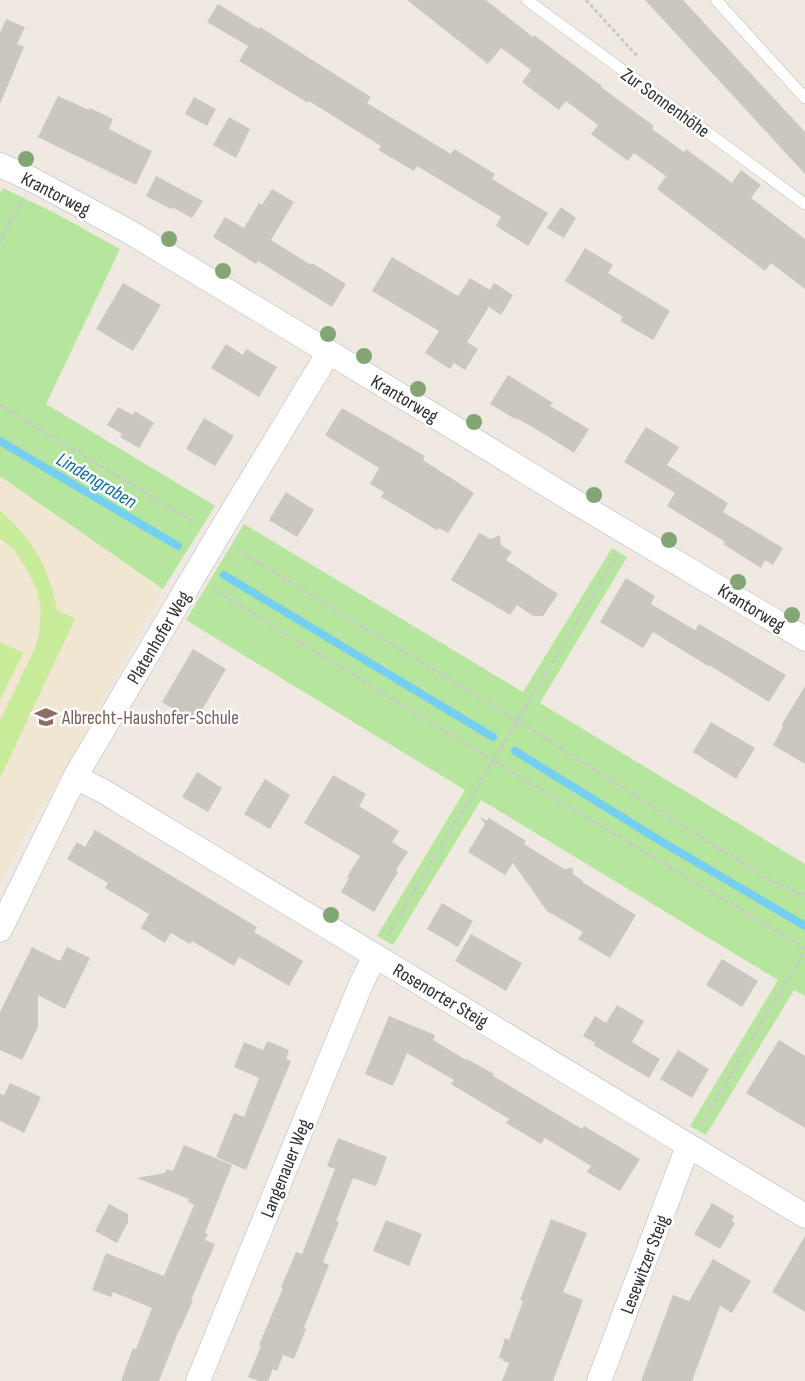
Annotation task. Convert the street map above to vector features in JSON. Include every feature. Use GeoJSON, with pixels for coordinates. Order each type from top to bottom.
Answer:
{"type":"FeatureCollection","features":[{"type":"Feature","properties":{"kind":"street","name":"Krantorweg"},"geometry":{"type":"LineString","coordinates":[[0,165],[33,180],[128,231],[805,639]]}},
{"type":"Feature","properties":{"kind":"street","name":"Platenhofer Weg"},"geometry":{"type":"LineString","coordinates":[[0,930],[75,777],[329,352]]}},
{"type":"Feature","properties":{"kind":"street","name":"Rosenorter Steig"},"geometry":{"type":"LineString","coordinates":[[75,777],[103,791],[805,1216]]}},
{"type":"Feature","properties":{"kind":"street","name":"Langenauer Weg"},"geometry":{"type":"LineString","coordinates":[[198,1381],[361,984],[375,956]]}},
{"type":"Feature","properties":{"kind":"street","name":"Lesewitzer Steig"},"geometry":{"type":"LineString","coordinates":[[599,1381],[688,1146]]}},
{"type":"Feature","properties":{"kind":"lane","name":"Zur Sonnenhöhe"},"geometry":{"type":"LineString","coordinates":[[527,0],[805,204]]}},
{"type":"Feature","properties":{"kind":"lane"},"geometry":{"type":"LineString","coordinates":[[716,0],[805,98]]}},
{"type":"Feature","properties":{"kind":"path"},"geometry":{"type":"LineString","coordinates":[[0,242],[33,180]]}},
{"type":"Feature","properties":{"kind":"path"},"geometry":{"type":"LineString","coordinates":[[0,405],[518,721],[769,880],[805,896]]}},
{"type":"Feature","properties":{"kind":"path"},"geometry":{"type":"LineString","coordinates":[[375,956],[630,534]]}},
{"type":"Feature","properties":{"kind":"path"},"geometry":{"type":"LineString","coordinates":[[193,577],[805,950],[688,1146]]}},
{"type":"Feature","properties":{"kind":"shaded area","name":"Albrecht-Haushofer-Schule"},"geometry":{"type":"Polygon","coordinates":[[[0,476],[163,589],[64,771],[31,822],[0,885],[0,476]]]}},
{"type":"Feature","properties":{"kind":"green space"},"geometry":{"type":"Polygon","coordinates":[[[3,188],[53,212],[120,249],[46,404],[215,506],[163,589],[0,476],[0,193],[3,188]]]}},
{"type":"Feature","properties":{"kind":"green space"},"geometry":{"type":"Polygon","coordinates":[[[0,511],[21,532],[38,555],[50,581],[57,610],[75,619],[0,778],[0,721],[35,648],[39,634],[41,608],[37,591],[27,569],[14,550],[0,538],[0,511]]]}},
{"type":"Feature","properties":{"kind":"green space"},"geometry":{"type":"Polygon","coordinates":[[[244,524],[523,692],[612,548],[627,557],[540,703],[805,864],[805,996],[794,990],[706,1135],[690,1126],[778,980],[481,800],[393,945],[377,936],[465,790],[186,620],[244,524]]]}},
{"type":"Feature","properties":{"kind":"green space"},"geometry":{"type":"Polygon","coordinates":[[[0,642],[23,653],[0,700],[0,642]]]}},
{"type":"Feature","properties":{"kind":"building"},"geometry":{"type":"Polygon","coordinates":[[[407,0],[486,0],[533,37],[534,35],[602,86],[654,126],[652,129],[684,152],[686,149],[732,183],[741,170],[761,185],[751,198],[805,239],[805,289],[771,263],[765,271],[657,189],[666,176],[634,153],[628,161],[591,134],[598,125],[566,101],[559,110],[522,82],[531,70],[501,48],[488,64],[407,0]]]}},
{"type":"Feature","properties":{"kind":"building"},"geometry":{"type":"Polygon","coordinates":[[[645,0],[683,0],[805,132],[805,174],[645,0]]]}},
{"type":"Feature","properties":{"kind":"building"},"geometry":{"type":"Polygon","coordinates":[[[218,4],[259,29],[260,27],[371,97],[367,103],[451,154],[454,149],[495,174],[492,179],[548,213],[528,246],[496,226],[501,217],[417,166],[414,171],[378,150],[381,146],[309,101],[308,103],[239,61],[248,46],[207,22],[218,4]]]}},
{"type":"Feature","properties":{"kind":"building"},"geometry":{"type":"Polygon","coordinates":[[[6,19],[25,27],[17,44],[24,47],[0,104],[0,33],[6,19]]]}},
{"type":"Feature","properties":{"kind":"building"},"geometry":{"type":"Polygon","coordinates":[[[58,96],[113,119],[109,129],[152,151],[136,185],[38,137],[58,96]]]}},
{"type":"Feature","properties":{"kind":"building"},"geometry":{"type":"Polygon","coordinates":[[[194,97],[216,109],[207,126],[185,114],[194,97]]]}},
{"type":"Feature","properties":{"kind":"building"},"geometry":{"type":"Polygon","coordinates":[[[229,117],[250,129],[236,158],[213,145],[229,117]]]}},
{"type":"Feature","properties":{"kind":"building"},"geometry":{"type":"Polygon","coordinates":[[[156,176],[203,201],[192,218],[146,196],[156,176]]]}},
{"type":"Feature","properties":{"kind":"building"},"geometry":{"type":"Polygon","coordinates":[[[272,189],[294,202],[271,240],[346,284],[332,307],[258,261],[256,264],[213,237],[225,217],[244,228],[259,203],[262,205],[272,189]]]}},
{"type":"Feature","properties":{"kind":"building"},"geometry":{"type":"Polygon","coordinates":[[[561,207],[576,218],[564,238],[547,228],[561,207]]]}},
{"type":"Feature","properties":{"kind":"building"},"geometry":{"type":"Polygon","coordinates":[[[585,248],[613,265],[608,273],[670,311],[653,340],[620,321],[623,317],[565,281],[585,248]]]}},
{"type":"Feature","properties":{"kind":"building"},"geometry":{"type":"Polygon","coordinates":[[[392,257],[458,296],[470,278],[490,290],[494,283],[513,295],[501,315],[489,307],[467,342],[478,349],[465,370],[454,363],[450,369],[425,353],[439,331],[372,291],[392,257]]]}},
{"type":"Feature","properties":{"kind":"building"},"geometry":{"type":"Polygon","coordinates":[[[123,283],[161,305],[133,351],[96,329],[123,283]]]}},
{"type":"Feature","properties":{"kind":"building"},"geometry":{"type":"Polygon","coordinates":[[[226,344],[243,355],[246,349],[277,367],[259,397],[211,368],[226,344]]]}},
{"type":"Feature","properties":{"kind":"building"},"geometry":{"type":"Polygon","coordinates":[[[508,375],[553,403],[550,406],[589,429],[574,453],[536,429],[490,404],[508,375]]]}},
{"type":"Feature","properties":{"kind":"building"},"geometry":{"type":"Polygon","coordinates":[[[118,407],[133,415],[135,411],[154,423],[139,448],[120,437],[122,434],[107,425],[118,407]]]}},
{"type":"Feature","properties":{"kind":"building"},"geometry":{"type":"Polygon","coordinates":[[[342,408],[425,456],[423,460],[474,493],[448,533],[439,528],[437,530],[381,497],[384,492],[370,484],[379,468],[325,435],[342,408]]]}},
{"type":"Feature","properties":{"kind":"building"},"geometry":{"type":"Polygon","coordinates":[[[204,418],[234,436],[215,466],[186,449],[204,418]]]}},
{"type":"Feature","properties":{"kind":"building"},"geometry":{"type":"Polygon","coordinates":[[[646,427],[679,447],[667,465],[728,503],[723,512],[783,548],[773,565],[765,560],[761,568],[723,544],[725,542],[667,506],[675,493],[624,462],[646,427]]]}},
{"type":"Feature","properties":{"kind":"building"},"geometry":{"type":"Polygon","coordinates":[[[286,492],[314,510],[297,537],[269,520],[286,492]]]}},
{"type":"Feature","properties":{"kind":"building"},"geometry":{"type":"Polygon","coordinates":[[[479,533],[491,539],[500,535],[501,545],[512,552],[506,560],[558,594],[543,616],[533,616],[517,605],[510,615],[451,580],[479,533]]]}},
{"type":"Feature","properties":{"kind":"building"},"geometry":{"type":"Polygon","coordinates":[[[626,578],[655,596],[651,604],[695,630],[699,624],[786,675],[769,702],[653,632],[643,648],[600,622],[626,578]]]}},
{"type":"Feature","properties":{"kind":"building"},"geometry":{"type":"Polygon","coordinates":[[[193,649],[226,669],[195,722],[162,702],[193,649]]]}},
{"type":"Feature","properties":{"kind":"building"},"geometry":{"type":"Polygon","coordinates":[[[805,686],[805,764],[773,745],[783,727],[782,724],[805,686]]]}},
{"type":"Feature","properties":{"kind":"building"},"geometry":{"type":"Polygon","coordinates":[[[711,722],[755,748],[736,779],[693,752],[711,722]]]}},
{"type":"Feature","properties":{"kind":"building"},"geometry":{"type":"Polygon","coordinates":[[[197,772],[222,788],[208,812],[182,797],[197,772]]]}},
{"type":"Feature","properties":{"kind":"building"},"geometry":{"type":"Polygon","coordinates":[[[333,775],[366,794],[359,806],[399,831],[392,842],[408,852],[396,870],[398,872],[374,912],[341,892],[349,878],[347,877],[360,856],[304,823],[333,775]]]}},
{"type":"Feature","properties":{"kind":"building"},"geometry":{"type":"Polygon","coordinates":[[[265,779],[290,795],[270,829],[244,814],[265,779]]]}},
{"type":"Feature","properties":{"kind":"building"},"geometry":{"type":"Polygon","coordinates":[[[480,817],[487,821],[489,818],[526,841],[524,844],[564,869],[573,868],[573,874],[582,882],[636,915],[610,958],[578,939],[583,932],[547,911],[513,863],[505,875],[468,852],[485,824],[480,817]]]}},
{"type":"Feature","properties":{"kind":"building"},"geometry":{"type":"Polygon","coordinates":[[[95,830],[257,927],[254,932],[303,961],[289,986],[239,957],[234,966],[192,941],[190,944],[171,933],[165,943],[141,928],[149,914],[105,888],[108,883],[67,859],[77,842],[85,847],[95,830]]]}},
{"type":"Feature","properties":{"kind":"building"},"geometry":{"type":"Polygon","coordinates":[[[442,903],[473,921],[458,947],[427,929],[442,903]]]}},
{"type":"Feature","properties":{"kind":"building"},"geometry":{"type":"Polygon","coordinates":[[[471,934],[522,963],[506,991],[455,961],[471,934]]]}},
{"type":"Feature","properties":{"kind":"building"},"geometry":{"type":"Polygon","coordinates":[[[32,947],[60,961],[67,947],[90,958],[65,1009],[38,995],[38,1027],[22,1060],[0,1050],[0,1012],[32,947]]]}},
{"type":"Feature","properties":{"kind":"building"},"geometry":{"type":"Polygon","coordinates":[[[722,959],[758,981],[742,1007],[706,985],[722,959]]]}},
{"type":"Feature","properties":{"kind":"building"},"geometry":{"type":"Polygon","coordinates":[[[617,1005],[644,1021],[632,1042],[660,1059],[649,1078],[593,1045],[595,1043],[583,1036],[595,1016],[606,1023],[617,1005]]]}},
{"type":"Feature","properties":{"kind":"building"},"geometry":{"type":"Polygon","coordinates":[[[389,1016],[435,1035],[433,1040],[466,1060],[494,1074],[493,1076],[582,1129],[584,1126],[640,1159],[620,1191],[587,1172],[591,1166],[545,1138],[541,1144],[506,1123],[509,1119],[451,1084],[454,1080],[407,1053],[393,1086],[365,1074],[389,1016]]]}},
{"type":"Feature","properties":{"kind":"building"},"geometry":{"type":"Polygon","coordinates":[[[779,1040],[805,1056],[805,1128],[746,1093],[779,1040]]]}},
{"type":"Feature","properties":{"kind":"building"},"geometry":{"type":"Polygon","coordinates":[[[267,1041],[289,1050],[286,1059],[291,1061],[246,1170],[216,1157],[234,1113],[244,1117],[259,1078],[234,1067],[244,1042],[263,1050],[267,1041]]]}},
{"type":"Feature","properties":{"kind":"building"},"geometry":{"type":"Polygon","coordinates":[[[678,1050],[709,1069],[692,1098],[660,1079],[678,1050]]]}},
{"type":"Feature","properties":{"kind":"building"},"geometry":{"type":"Polygon","coordinates":[[[10,1083],[41,1097],[24,1133],[0,1121],[0,1094],[4,1095],[10,1083]]]}},
{"type":"Feature","properties":{"kind":"building"},"geometry":{"type":"Polygon","coordinates":[[[338,1138],[387,1157],[376,1186],[353,1178],[336,1221],[339,1222],[323,1262],[329,1265],[294,1359],[283,1355],[277,1371],[273,1369],[268,1381],[259,1381],[248,1377],[283,1288],[281,1287],[296,1252],[302,1254],[335,1169],[327,1166],[338,1138]]]}},
{"type":"Feature","properties":{"kind":"building"},"geometry":{"type":"Polygon","coordinates":[[[184,1145],[232,1165],[205,1233],[208,1234],[205,1240],[215,1244],[159,1381],[121,1381],[133,1348],[136,1349],[152,1308],[113,1292],[111,1297],[92,1290],[106,1253],[164,1276],[194,1205],[188,1202],[189,1199],[137,1178],[165,1173],[167,1169],[173,1171],[184,1145]]]}},
{"type":"Feature","properties":{"kind":"building"},"geometry":{"type":"Polygon","coordinates":[[[712,1203],[734,1216],[732,1221],[735,1223],[720,1249],[694,1234],[712,1203]]]}},
{"type":"Feature","properties":{"kind":"building"},"geometry":{"type":"Polygon","coordinates":[[[109,1204],[128,1214],[128,1222],[117,1243],[95,1231],[109,1204]]]}},
{"type":"Feature","properties":{"kind":"building"},"geometry":{"type":"Polygon","coordinates":[[[551,1219],[587,1233],[563,1292],[583,1300],[553,1381],[502,1381],[509,1363],[499,1358],[505,1338],[509,1340],[523,1301],[520,1300],[551,1219]]]}},
{"type":"Feature","properties":{"kind":"building"},"geometry":{"type":"Polygon","coordinates":[[[386,1220],[422,1234],[409,1266],[373,1251],[386,1220]]]}},
{"type":"Feature","properties":{"kind":"building"},"geometry":{"type":"Polygon","coordinates":[[[805,1236],[805,1312],[772,1292],[805,1236]]]}},
{"type":"Feature","properties":{"kind":"building"},"geometry":{"type":"Polygon","coordinates":[[[713,1259],[751,1281],[732,1313],[720,1306],[692,1381],[641,1381],[673,1295],[689,1301],[713,1259]]]}},
{"type":"Feature","properties":{"kind":"waterway","name":"Lindengraben"},"geometry":{"type":"LineString","coordinates":[[0,441],[178,546]]}},
{"type":"Feature","properties":{"kind":"waterway"},"geometry":{"type":"LineString","coordinates":[[224,575],[493,737]]}},
{"type":"Feature","properties":{"kind":"waterway"},"geometry":{"type":"LineString","coordinates":[[515,751],[659,840],[805,926]]}},
{"type":"Feature","properties":{"kind":"place","name":"Albrecht-Haushofer-Schule"},"geometry":{"type":"Point","coordinates":[46,717]}}]}
